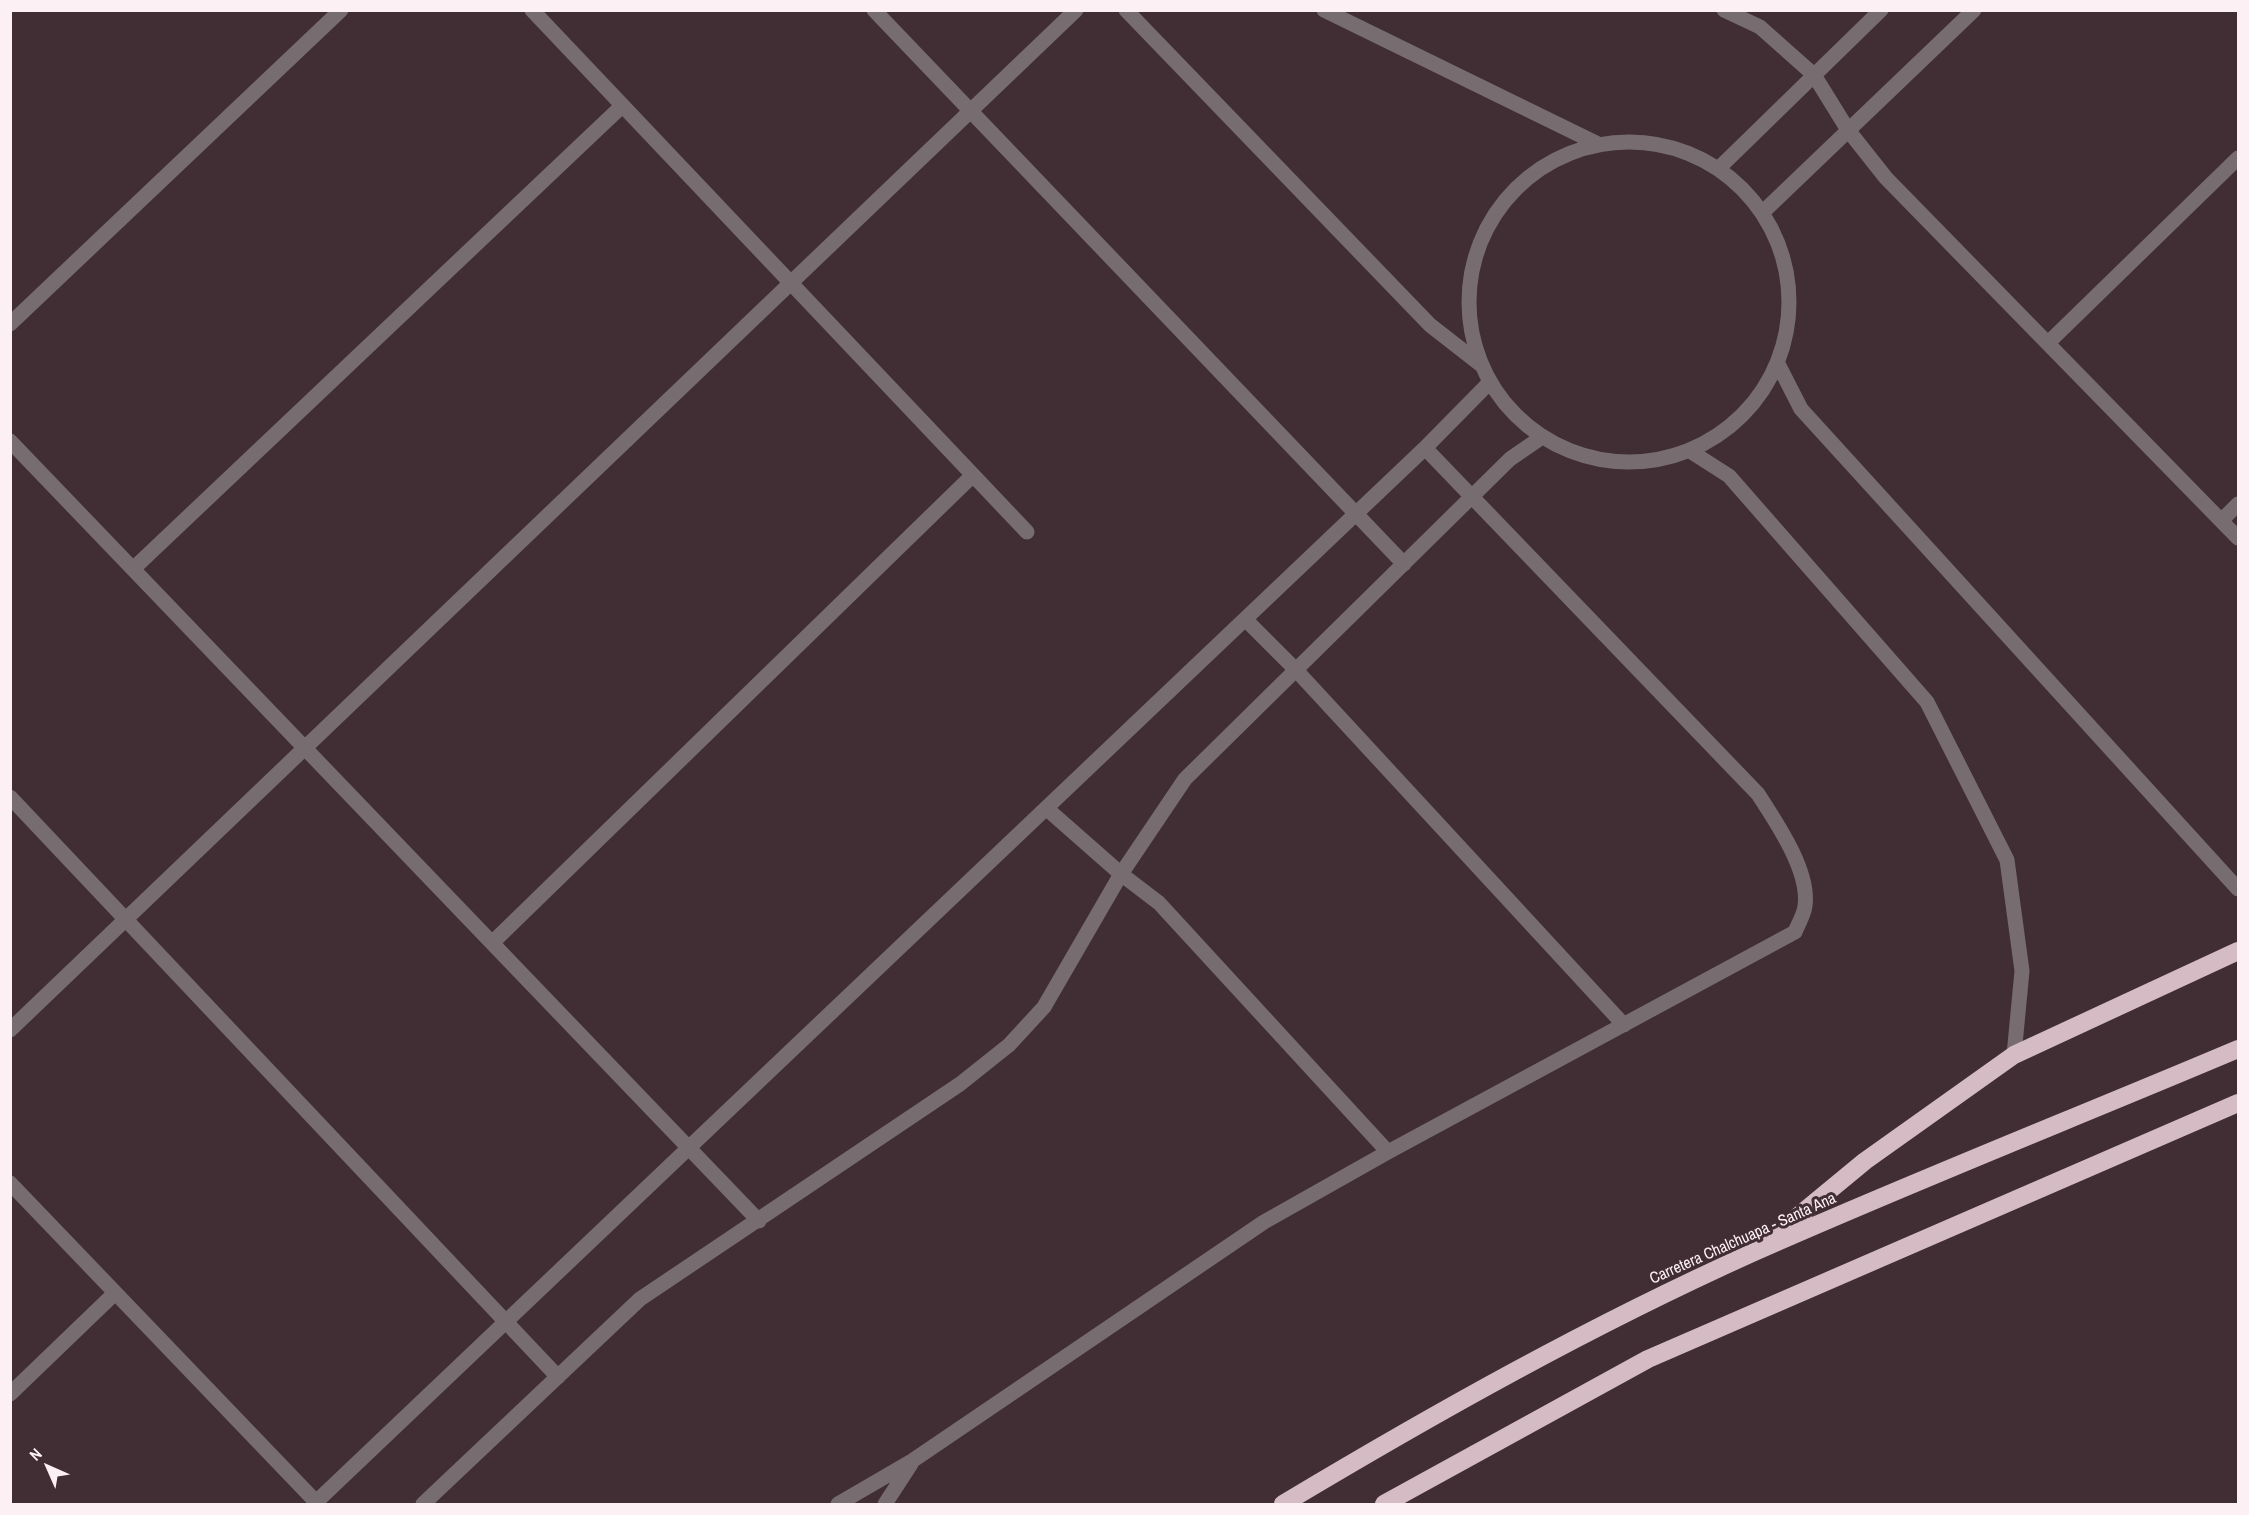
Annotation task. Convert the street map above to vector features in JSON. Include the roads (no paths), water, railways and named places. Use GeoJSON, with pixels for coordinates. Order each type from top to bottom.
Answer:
{"type":"FeatureCollection","features":[{"type":"Feature","properties":{"kind":"highway"},"geometry":{"type":"LineString","coordinates":[[1752,1253],[1865,1161],[2014,1055],[2238,951]]}},
{"type":"Feature","properties":{"kind":"highway","name":"Carretera Chalchuapa - Santa Ana"},"geometry":{"type":"LineString","coordinates":[[1283,1504],[1425,1419],[1622,1316],[1752,1253],[2238,1049]]}},
{"type":"Feature","properties":{"kind":"highway"},"geometry":{"type":"LineString","coordinates":[[1384,1504],[1648,1359],[2238,1103]]}},
{"type":"Feature","properties":{"kind":"street"},"geometry":{"type":"LineString","coordinates":[[10,324],[341,10]]}},
{"type":"Feature","properties":{"kind":"street"},"geometry":{"type":"LineString","coordinates":[[532,10],[1027,532]]}},
{"type":"Feature","properties":{"kind":"street"},"geometry":{"type":"LineString","coordinates":[[874,10],[1357,512],[1404,564]]}},
{"type":"Feature","properties":{"kind":"street"},"geometry":{"type":"LineString","coordinates":[[10,1030],[1076,10]]}},
{"type":"Feature","properties":{"kind":"street"},"geometry":{"type":"LineString","coordinates":[[1126,10],[1430,325],[1480,364]]}},
{"type":"Feature","properties":{"kind":"street"},"geometry":{"type":"LineString","coordinates":[[1324,10],[1598,144]]}},
{"type":"Feature","properties":{"kind":"street"},"geometry":{"type":"LineString","coordinates":[[1724,10],[1760,27],[1814,75],[1848,130],[1886,178],[2238,538]]}},
{"type":"Feature","properties":{"kind":"street"},"geometry":{"type":"LineString","coordinates":[[1719,168],[1881,10]]}},
{"type":"Feature","properties":{"kind":"street"},"geometry":{"type":"LineString","coordinates":[[1763,212],[1974,10]]}},
{"type":"Feature","properties":{"kind":"street"},"geometry":{"type":"LineString","coordinates":[[134,569],[622,106]]}},
{"type":"Feature","properties":{"kind":"street"},"geometry":{"type":"LineString","coordinates":[[1629,141],[1661,144],[1691,153],[1719,168],[1743,188],[1763,212],[1778,240],[1787,270],[1790,302],[1787,333],[1778,364],[1763,392],[1743,416],[1719,436],[1690,451],[1661,460],[1630,463],[1599,460],[1570,452],[1542,438],[1521,423],[1489,383],[1480,364],[1471,334],[1468,303],[1471,271],[1481,241],[1496,213],[1516,189],[1540,169],[1568,154],[1598,144],[1629,141]]}},
{"type":"Feature","properties":{"kind":"street"},"geometry":{"type":"LineString","coordinates":[[2048,343],[2238,158]]}},
{"type":"Feature","properties":{"kind":"street"},"geometry":{"type":"LineString","coordinates":[[1778,364],[1801,408],[2238,889]]}},
{"type":"Feature","properties":{"kind":"street"},"geometry":{"type":"LineString","coordinates":[[10,1184],[316,1504],[1425,448],[1489,383]]}},
{"type":"Feature","properties":{"kind":"street"},"geometry":{"type":"LineString","coordinates":[[423,1504],[640,1299],[960,1084],[1009,1046],[1044,1007],[1122,874],[1185,778],[1510,459],[1542,438]]}},
{"type":"Feature","properties":{"kind":"street"},"geometry":{"type":"LineString","coordinates":[[10,441],[759,1221]]}},
{"type":"Feature","properties":{"kind":"street"},"geometry":{"type":"LineString","coordinates":[[838,1504],[912,1461],[1264,1222],[1388,1152],[1795,932],[1805,905],[1801,876],[1784,835],[1758,794],[1473,495],[1425,448]]}},
{"type":"Feature","properties":{"kind":"street"},"geometry":{"type":"LineString","coordinates":[[1690,451],[1729,476],[1927,702],[2007,860],[2022,971],[2014,1055]]}},
{"type":"Feature","properties":{"kind":"street"},"geometry":{"type":"LineString","coordinates":[[492,943],[973,475]]}},
{"type":"Feature","properties":{"kind":"street"},"geometry":{"type":"LineString","coordinates":[[2222,520],[2238,504]]}},
{"type":"Feature","properties":{"kind":"street"},"geometry":{"type":"LineString","coordinates":[[1245,619],[1296,670],[1624,1025]]}},
{"type":"Feature","properties":{"kind":"street"},"geometry":{"type":"LineString","coordinates":[[10,797],[127,918],[558,1377]]}},
{"type":"Feature","properties":{"kind":"street"},"geometry":{"type":"LineString","coordinates":[[1046,808],[1159,903],[1388,1152]]}},
{"type":"Feature","properties":{"kind":"street"},"geometry":{"type":"LineString","coordinates":[[10,1394],[115,1293]]}},
{"type":"Feature","properties":{"kind":"street"},"geometry":{"type":"LineString","coordinates":[[885,1504],[912,1461]]}}]}
